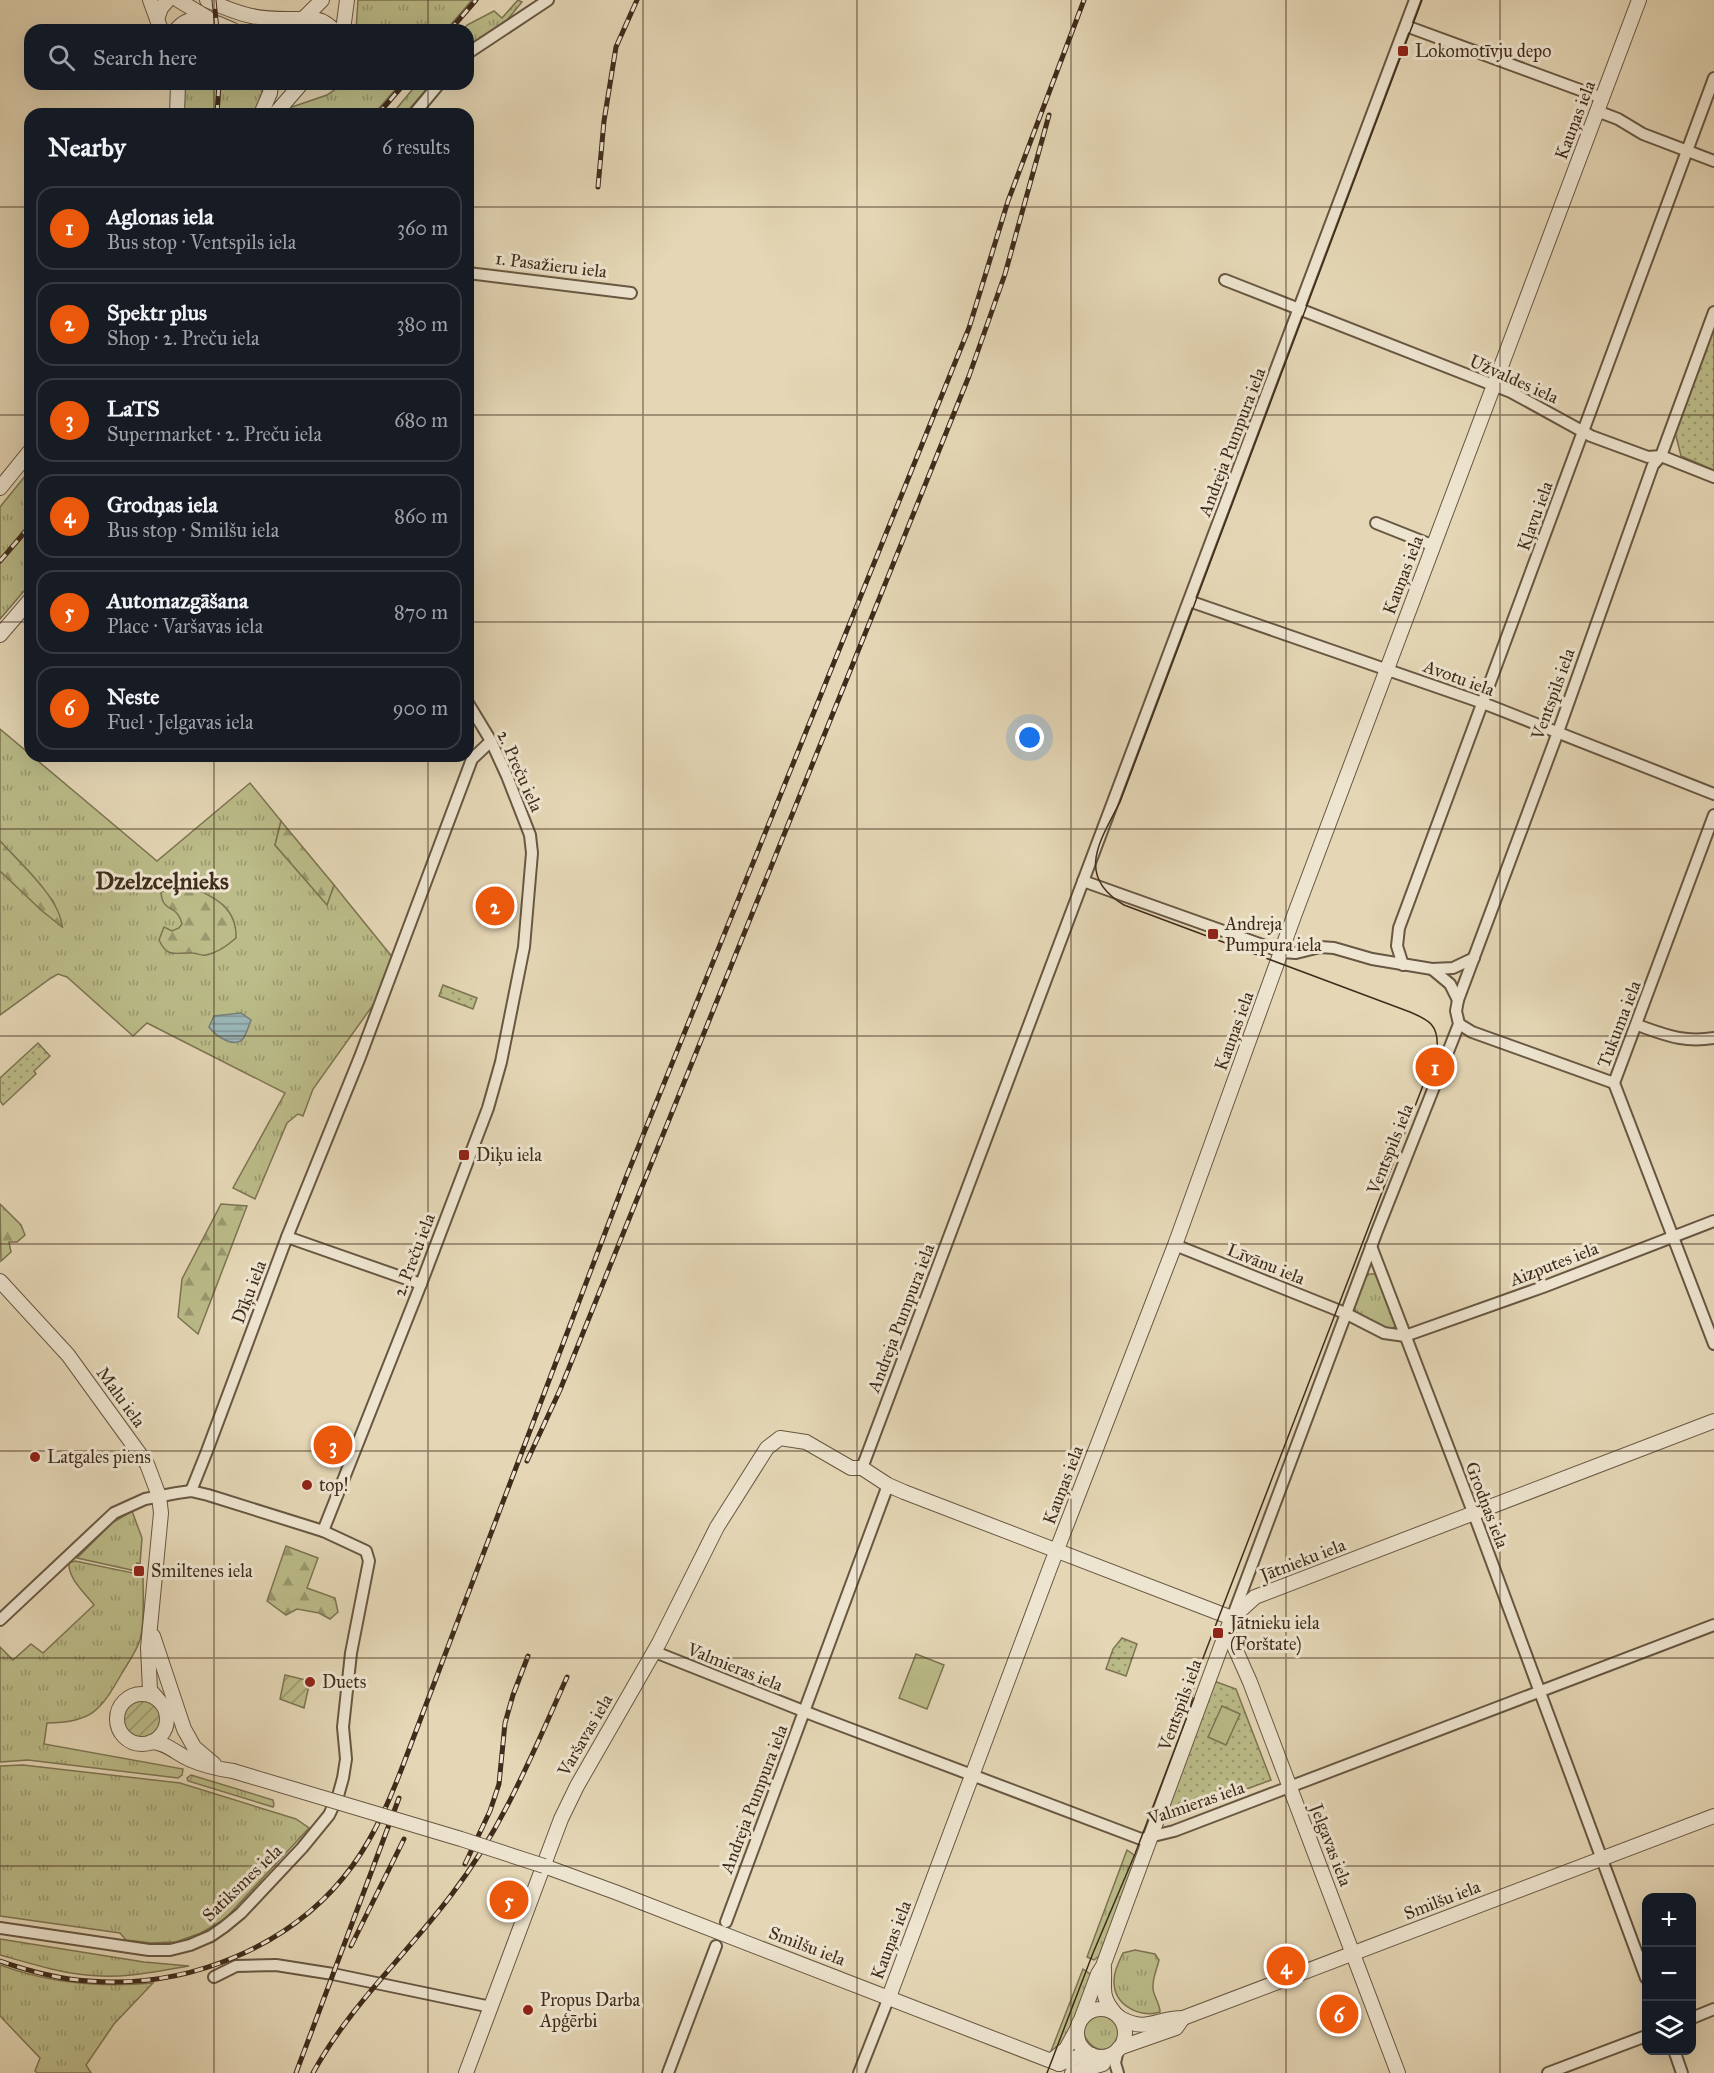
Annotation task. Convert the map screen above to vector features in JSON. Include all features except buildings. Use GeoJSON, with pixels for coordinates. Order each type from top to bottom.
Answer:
{"type":"FeatureCollection","features":[{"type":"Feature","properties":{"kind":"street"},"geometry":{"type":"LineString","coordinates":[[150,0],[159,24]]}},
{"type":"Feature","properties":{"kind":"street"},"geometry":{"type":"LineString","coordinates":[[159,24],[161,8],[168,0]]}},
{"type":"Feature","properties":{"kind":"street"},"geometry":{"type":"LineString","coordinates":[[178,0],[220,24]]}},
{"type":"Feature","properties":{"kind":"street"},"geometry":{"type":"LineString","coordinates":[[207,0],[254,17],[270,20],[301,18],[321,20],[326,24]]}},
{"type":"Feature","properties":{"kind":"street"},"geometry":{"type":"LineString","coordinates":[[287,24],[301,18],[322,0]]}},
{"type":"Feature","properties":{"kind":"street"},"geometry":{"type":"LineString","coordinates":[[344,24],[346,0]]}},
{"type":"Feature","properties":{"kind":"street"},"geometry":{"type":"LineString","coordinates":[[474,49],[548,0]]}},
{"type":"Feature","properties":{"kind":"street","name":"Andreja Pumpura iela"},"geometry":{"type":"LineString","coordinates":[[862,1468],[1415,0]]}},
{"type":"Feature","properties":{"kind":"street","name":"Kauņas iela"},"geometry":{"type":"LineString","coordinates":[[859,2073],[1056,1551],[1175,1245],[1282,952],[1639,0]]}},
{"type":"Feature","properties":{"kind":"street"},"geometry":{"type":"LineString","coordinates":[[182,24],[189,20],[208,18]]}},
{"type":"Feature","properties":{"kind":"street"},"geometry":{"type":"LineString","coordinates":[[1406,26],[1600,105],[1643,134],[1714,161]]}},
{"type":"Feature","properties":{"kind":"street","name":"Kļavu iela"},"geometry":{"type":"LineString","coordinates":[[1403,965],[1397,946],[1399,928],[1714,78]]}},
{"type":"Feature","properties":{"kind":"street"},"geometry":{"type":"LineString","coordinates":[[177,90],[177,108]]}},
{"type":"Feature","properties":{"kind":"street"},"geometry":{"type":"LineString","coordinates":[[264,108],[271,90]]}},
{"type":"Feature","properties":{"kind":"street"},"geometry":{"type":"LineString","coordinates":[[280,108],[297,90]]}},
{"type":"Feature","properties":{"kind":"street"},"geometry":{"type":"LineString","coordinates":[[419,108],[434,90]]}},
{"type":"Feature","properties":{"kind":"street","name":"1. Pasažieru iela"},"geometry":{"type":"LineString","coordinates":[[474,274],[631,293]]}},
{"type":"Feature","properties":{"kind":"street","name":"Užvaldes iela"},"geometry":{"type":"LineString","coordinates":[[1225,280],[1494,385],[1523,398],[1591,436],[1648,457],[1661,456],[1714,477]]}},
{"type":"Feature","properties":{"kind":"street","name":"Ventspils iela"},"geometry":{"type":"LineString","coordinates":[[1080,2023],[1098,1974],[1104,1966],[1345,1313],[1459,1024],[1456,1011],[1458,1000],[1558,732],[1653,465],[1661,456],[1714,312]]}},
{"type":"Feature","properties":{"kind":"street"},"geometry":{"type":"LineString","coordinates":[[0,488],[24,458]]}},
{"type":"Feature","properties":{"kind":"street"},"geometry":{"type":"LineString","coordinates":[[1376,523],[1434,546]]}},
{"type":"Feature","properties":{"kind":"street","name":"Avotu iela"},"geometry":{"type":"LineString","coordinates":[[1190,601],[1483,703],[1714,794]]}},
{"type":"Feature","properties":{"kind":"street"},"geometry":{"type":"LineString","coordinates":[[0,635],[24,607]]}},
{"type":"Feature","properties":{"kind":"street","name":"2. Preču iela"},"geometry":{"type":"LineString","coordinates":[[323,1531],[488,1108],[499,1070],[527,919],[532,853],[530,835],[491,741],[474,714]]}},
{"type":"Feature","properties":{"kind":"street","name":"Dīķu iela"},"geometry":{"type":"LineString","coordinates":[[474,757],[491,741]]}},
{"type":"Feature","properties":{"kind":"street","name":"Dīķu iela"},"geometry":{"type":"LineString","coordinates":[[190,1491],[210,1444],[287,1237],[360,1057],[471,762]]}},
{"type":"Feature","properties":{"kind":"street","name":"Tukuma iela"},"geometry":{"type":"LineString","coordinates":[[1714,815],[1614,1083],[1714,1344]]}},
{"type":"Feature","properties":{"kind":"street"},"geometry":{"type":"LineString","coordinates":[[1083,881],[1282,952],[1296,953],[1320,948],[1334,948],[1372,959],[1432,969],[1453,968],[1474,958]]}},
{"type":"Feature","properties":{"kind":"street"},"geometry":{"type":"LineString","coordinates":[[1432,969],[1450,984],[1458,1000]]}},
{"type":"Feature","properties":{"kind":"street"},"geometry":{"type":"LineString","coordinates":[[1459,1024],[1472,1032],[1614,1083]]}},
{"type":"Feature","properties":{"kind":"street"},"geometry":{"type":"LineString","coordinates":[[1637,1025],[1688,1041],[1714,1038]]}},
{"type":"Feature","properties":{"kind":"street","name":"Aizputes iela"},"geometry":{"type":"LineString","coordinates":[[1405,1336],[1543,1287],[1714,1221]]}},
{"type":"Feature","properties":{"kind":"street"},"geometry":{"type":"LineString","coordinates":[[287,1237],[421,1284]]}},
{"type":"Feature","properties":{"kind":"street","name":"Līvānu iela"},"geometry":{"type":"LineString","coordinates":[[1175,1245],[1345,1313],[1384,1333],[1405,1336]]}},
{"type":"Feature","properties":{"kind":"street","name":"Grodņas iela"},"geometry":{"type":"LineString","coordinates":[[1371,1246],[1642,1965]]}},
{"type":"Feature","properties":{"kind":"street","name":"Malu iela"},"geometry":{"type":"LineString","coordinates":[[0,1281],[68,1355],[147,1464],[159,1496]]}},
{"type":"Feature","properties":{"kind":"street","name":"Jātnieku iela"},"geometry":{"type":"LineString","coordinates":[[1229,1624],[1256,1597],[1714,1421]]}},
{"type":"Feature","properties":{"kind":"street","name":"Varšavas iela"},"geometry":{"type":"LineString","coordinates":[[466,2073],[561,1819],[576,1786],[654,1652],[717,1527],[767,1448],[780,1438],[806,1442],[851,1468],[862,1468]]}},
{"type":"Feature","properties":{"kind":"street"},"geometry":{"type":"LineString","coordinates":[[862,1468],[888,1485],[1056,1551],[1229,1624]]}},
{"type":"Feature","properties":{"kind":"street","name":"Andreja Pumpura iela"},"geometry":{"type":"LineString","coordinates":[[726,1922],[888,1485]]}},
{"type":"Feature","properties":{"kind":"street"},"geometry":{"type":"LineString","coordinates":[[0,1620],[114,1512],[131,1504],[159,1496],[190,1491],[323,1531]]}},
{"type":"Feature","properties":{"kind":"street"},"geometry":{"type":"LineString","coordinates":[[134,1695],[142,1677],[151,1631],[161,1514],[159,1496]]}},
{"type":"Feature","properties":{"kind":"street","name":"Satiksmes iela"},"geometry":{"type":"LineString","coordinates":[[0,1928],[149,1950],[170,1950],[190,1945],[211,1936],[241,1912],[302,1848],[329,1815],[338,1796],[346,1759],[343,1727],[351,1653],[369,1561],[366,1551],[323,1531]]}},
{"type":"Feature","properties":{"kind":"street","name":"Jelgavas iela"},"geometry":{"type":"LineString","coordinates":[[1229,1624],[1398,2073]]}},
{"type":"Feature","properties":{"kind":"street","name":"Valmieras iela"},"geometry":{"type":"LineString","coordinates":[[654,1652],[804,1712],[1141,1839],[1174,1831],[1714,1625]]}},
{"type":"Feature","properties":{"kind":"street"},"geometry":{"type":"LineString","coordinates":[[151,1631],[184,1729],[194,1747],[214,1764]]}},
{"type":"Feature","properties":{"kind":"street"},"geometry":{"type":"LineString","coordinates":[[148,1648],[150,1690],[165,1707],[166,1726],[163,1733],[152,1742],[145,1744],[131,1742],[118,1727],[119,1708],[123,1702],[134,1695],[146,1694],[157,1698]]}},
{"type":"Feature","properties":{"kind":"street"},"geometry":{"type":"LineString","coordinates":[[166,1726],[177,1742],[214,1764],[544,1866]]}},
{"type":"Feature","properties":{"kind":"street"},"geometry":{"type":"LineString","coordinates":[[152,1742],[163,1744],[203,1765],[233,1771]]}},
{"type":"Feature","properties":{"kind":"street","name":"Smilšu iela"},"geometry":{"type":"LineString","coordinates":[[1117,2015],[1136,2026],[1171,2018],[1183,2018],[1714,1816]]}},
{"type":"Feature","properties":{"kind":"street","name":"Smilšu iela"},"geometry":{"type":"LineString","coordinates":[[544,1866],[889,1997],[1055,2066]]}},
{"type":"Feature","properties":{"kind":"street"},"geometry":{"type":"LineString","coordinates":[[668,2073],[717,1946]]}},
{"type":"Feature","properties":{"kind":"street"},"geometry":{"type":"LineString","coordinates":[[214,1977],[236,1966],[276,1965],[333,1974],[491,2007]]}},
{"type":"Feature","properties":{"kind":"street","name":"Ventspils iela"},"geometry":{"type":"LineString","coordinates":[[1104,1966],[1104,1995],[1107,2004],[1117,2015]]}},
{"type":"Feature","properties":{"kind":"street"},"geometry":{"type":"LineString","coordinates":[[1055,2066],[1080,2023],[1094,2010],[1108,2009],[1117,2015],[1125,2033],[1124,2041],[1118,2049],[1100,2062],[1071,2073]]}},
{"type":"Feature","properties":{"kind":"street"},"geometry":{"type":"LineString","coordinates":[[1696,2016],[1714,2009]]}},
{"type":"Feature","properties":{"kind":"street","name":"Smilšu iela"},"geometry":{"type":"LineString","coordinates":[[1118,2049],[1176,2028],[1183,2018]]}},
{"type":"Feature","properties":{"kind":"street"},"geometry":{"type":"LineString","coordinates":[[1080,2023],[1080,2044],[1100,2062]]}},
{"type":"Feature","properties":{"kind":"street"},"geometry":{"type":"LineString","coordinates":[[1548,2073],[1642,2038]]}},
{"type":"Feature","properties":{"kind":"street"},"geometry":{"type":"LineString","coordinates":[[1118,2049],[1115,2063],[1118,2073]]}},
{"type":"Feature","properties":{"kind":"street"},"geometry":{"type":"LineString","coordinates":[[1676,2055],[1682,2073]]}},
{"type":"Feature","properties":{"kind":"street"},"geometry":{"type":"LineString","coordinates":[[1055,2066],[1077,2057],[1100,2062]]}},
{"type":"Feature","properties":{"kind":"green space"},"geometry":{"type":"Polygon","coordinates":[[[358,0],[472,0],[451,24],[356,24],[358,0]]]}},
{"type":"Feature","properties":{"kind":"green space"},"geometry":{"type":"Polygon","coordinates":[[[518,0],[522,2],[507,20],[474,42],[474,24],[469,24],[494,11],[502,18],[518,0]]]}},
{"type":"Feature","properties":{"kind":"green space"},"geometry":{"type":"Polygon","coordinates":[[[182,90],[262,90],[266,94],[259,108],[182,108],[182,90]]]}},
{"type":"Feature","properties":{"kind":"green space"},"geometry":{"type":"Polygon","coordinates":[[[334,90],[395,90],[379,108],[284,108],[286,104],[292,107],[327,95],[334,90]]]}},
{"type":"Feature","properties":{"kind":"green space"},"geometry":{"type":"Polygon","coordinates":[[[412,90],[426,90],[410,108],[397,108],[412,90]]]}},
{"type":"Feature","properties":{"kind":"green space"},"geometry":{"type":"Polygon","coordinates":[[[1714,325],[1714,470],[1681,456],[1675,432],[1714,325]]]}},
{"type":"Feature","properties":{"kind":"green space"},"geometry":{"type":"Polygon","coordinates":[[[24,477],[24,591],[0,619],[0,507],[24,477]]]}},
{"type":"Feature","properties":{"kind":"green space"},"geometry":{"type":"Polygon","coordinates":[[[0,729],[24,749],[24,762],[39,762],[157,861],[250,783],[281,821],[275,845],[327,904],[334,885],[393,958],[378,998],[313,1089],[303,1116],[298,1114],[287,1123],[255,1199],[233,1188],[285,1093],[147,1023],[133,1036],[67,977],[58,974],[0,1015],[0,871],[62,926],[53,901],[0,841],[0,729]]]}},
{"type":"Feature","properties":{"kind":"green space"},"geometry":{"type":"Polygon","coordinates":[[[281,821],[334,885],[327,905],[275,845],[281,821]]]}},
{"type":"Feature","properties":{"kind":"green space"},"geometry":{"type":"Polygon","coordinates":[[[0,841],[47,893],[60,916],[62,927],[0,871],[0,841]]]}},
{"type":"Feature","properties":{"kind":"green space"},"geometry":{"type":"Polygon","coordinates":[[[188,885],[222,904],[232,918],[236,938],[214,953],[204,955],[172,953],[162,946],[159,940],[164,927],[172,931],[182,924],[177,913],[164,904],[161,893],[167,887],[188,885]]]}},
{"type":"Feature","properties":{"kind":"green space"},"geometry":{"type":"Polygon","coordinates":[[[443,985],[477,998],[473,1009],[439,996],[443,985]]]}},
{"type":"Feature","properties":{"kind":"green space"},"geometry":{"type":"Polygon","coordinates":[[[38,1043],[50,1056],[34,1071],[36,1074],[3,1105],[0,1101],[0,1078],[38,1043]]]}},
{"type":"Feature","properties":{"kind":"green space"},"geometry":{"type":"Polygon","coordinates":[[[0,1204],[21,1225],[25,1235],[17,1242],[9,1242],[11,1252],[1,1261],[0,1204]]]}},
{"type":"Feature","properties":{"kind":"green space"},"geometry":{"type":"Polygon","coordinates":[[[221,1204],[247,1206],[198,1334],[178,1317],[182,1279],[221,1204]]]}},
{"type":"Feature","properties":{"kind":"green space"},"geometry":{"type":"Polygon","coordinates":[[[1369,1274],[1375,1274],[1378,1278],[1396,1324],[1393,1329],[1378,1326],[1356,1313],[1355,1304],[1358,1293],[1369,1274]]]}},
{"type":"Feature","properties":{"kind":"green space"},"geometry":{"type":"Polygon","coordinates":[[[132,1511],[142,1538],[140,1564],[137,1563],[136,1571],[77,1558],[112,1523],[132,1511]]]}},
{"type":"Feature","properties":{"kind":"green space"},"geometry":{"type":"Polygon","coordinates":[[[286,1546],[318,1558],[307,1588],[335,1598],[338,1612],[330,1619],[319,1613],[297,1609],[286,1615],[267,1601],[286,1546]]]}},
{"type":"Feature","properties":{"kind":"green space"},"geometry":{"type":"Polygon","coordinates":[[[75,1561],[143,1575],[142,1632],[134,1653],[101,1705],[85,1717],[47,1723],[44,1744],[183,1769],[182,1775],[178,1778],[28,1760],[0,1762],[0,1647],[13,1660],[31,1644],[43,1653],[94,1605],[71,1575],[69,1563],[75,1561]]]}},
{"type":"Feature","properties":{"kind":"green space"},"geometry":{"type":"Polygon","coordinates":[[[1122,1638],[1137,1644],[1126,1676],[1106,1669],[1113,1649],[1122,1638]]]}},
{"type":"Feature","properties":{"kind":"green space"},"geometry":{"type":"Polygon","coordinates":[[[916,1654],[944,1665],[927,1709],[899,1698],[916,1654]]]}},
{"type":"Feature","properties":{"kind":"green space"},"geometry":{"type":"Polygon","coordinates":[[[285,1675],[310,1681],[304,1708],[280,1699],[285,1675]]]}},
{"type":"Feature","properties":{"kind":"green space"},"geometry":{"type":"Polygon","coordinates":[[[1214,1681],[1236,1689],[1271,1780],[1174,1816],[1167,1815],[1166,1809],[1214,1681]]]}},
{"type":"Feature","properties":{"kind":"green space"},"geometry":{"type":"Polygon","coordinates":[[[142,1697],[150,1698],[157,1703],[162,1710],[162,1726],[157,1733],[150,1738],[142,1739],[134,1738],[127,1733],[122,1726],[121,1718],[122,1710],[127,1703],[134,1698],[142,1697]]]}},
{"type":"Feature","properties":{"kind":"green space"},"geometry":{"type":"Polygon","coordinates":[[[1222,1706],[1240,1714],[1226,1745],[1208,1737],[1222,1706]]]}},
{"type":"Feature","properties":{"kind":"green space"},"geometry":{"type":"Polygon","coordinates":[[[23,1765],[180,1783],[296,1819],[309,1828],[225,1919],[201,1933],[176,1942],[151,1943],[126,1940],[120,1933],[0,1916],[0,1766],[23,1765]]]}},
{"type":"Feature","properties":{"kind":"green space"},"geometry":{"type":"Polygon","coordinates":[[[191,1775],[273,1800],[274,1805],[273,1807],[188,1781],[187,1778],[191,1775]]]}},
{"type":"Feature","properties":{"kind":"green space"},"geometry":{"type":"Polygon","coordinates":[[[1127,1850],[1137,1857],[1099,1956],[1094,1960],[1087,1957],[1127,1850]]]}},
{"type":"Feature","properties":{"kind":"green space"},"geometry":{"type":"Polygon","coordinates":[[[0,1939],[144,1962],[189,1966],[125,1975],[75,1974],[0,1955],[0,1939]]]}},
{"type":"Feature","properties":{"kind":"green space"},"geometry":{"type":"Polygon","coordinates":[[[1135,1950],[1155,1954],[1159,1960],[1153,1985],[1160,2012],[1144,2013],[1129,2008],[1123,2003],[1115,1989],[1115,1973],[1123,1953],[1135,1950]]]}},
{"type":"Feature","properties":{"kind":"green space"},"geometry":{"type":"Polygon","coordinates":[[[0,1965],[37,1976],[75,1983],[114,1985],[153,1983],[114,2024],[86,2065],[91,2073],[37,2073],[35,2071],[40,2058],[0,2016],[0,1965]]]}},
{"type":"Feature","properties":{"kind":"green space"},"geometry":{"type":"Polygon","coordinates":[[[1083,1969],[1090,1974],[1090,1979],[1081,2010],[1071,2025],[1069,2036],[1057,2050],[1051,2051],[1083,1969]]]}},
{"type":"Feature","properties":{"kind":"green space"},"geometry":{"type":"Polygon","coordinates":[[[1100,2015],[1112,2019],[1118,2029],[1117,2038],[1111,2047],[1103,2050],[1095,2048],[1084,2035],[1084,2027],[1089,2020],[1100,2015]]]}},
{"type":"Feature","properties":{"kind":"water"},"geometry":{"type":"Polygon","coordinates":[[[241,1013],[251,1020],[243,1039],[239,1042],[224,1040],[209,1027],[214,1016],[241,1013]]]}},
{"type":"Feature","properties":{"kind":"tram line"},"geometry":{"type":"LineString","coordinates":[[1191,1705],[1195,1679],[1437,1049],[1437,1041],[1431,1025],[1417,1015],[1124,905],[1109,894],[1100,882],[1096,870],[1096,857],[1105,830],[1120,802],[1422,0]]}},
{"type":"Feature","properties":{"kind":"tram line"},"geometry":{"type":"LineString","coordinates":[[1047,2073],[1093,1953],[1135,1854],[1194,1698]]}},
{"type":"Feature","properties":{"kind":"railway"},"geometry":{"type":"LineString","coordinates":[[214,0],[216,24]]}},
{"type":"Feature","properties":{"kind":"railway"},"geometry":{"type":"LineString","coordinates":[[455,24],[476,0]]}},
{"type":"Feature","properties":{"kind":"railway"},"geometry":{"type":"LineString","coordinates":[[598,187],[604,121],[616,47],[637,0]]}},
{"type":"Feature","properties":{"kind":"railway"},"geometry":{"type":"LineString","coordinates":[[0,1961],[44,1974],[89,1981],[126,1982],[163,1978],[200,1969],[236,1957],[269,1940],[301,1919],[329,1894],[353,1865],[369,1840],[400,1774],[627,1175],[969,328],[1008,201],[1084,0]]}},
{"type":"Feature","properties":{"kind":"railway"},"geometry":{"type":"LineString","coordinates":[[217,108],[219,90]]}},
{"type":"Feature","properties":{"kind":"railway"},"geometry":{"type":"LineString","coordinates":[[383,108],[399,90]]}},
{"type":"Feature","properties":{"kind":"railway"},"geometry":{"type":"LineString","coordinates":[[527,1461],[560,1390],[969,376],[1005,274],[1049,115]]}},
{"type":"Feature","properties":{"kind":"railway"},"geometry":{"type":"LineString","coordinates":[[0,561],[24,533]]}},
{"type":"Feature","properties":{"kind":"railway"},"geometry":{"type":"LineString","coordinates":[[465,1864],[490,1811],[499,1784],[505,1723],[528,1656]]}},
{"type":"Feature","properties":{"kind":"railway"},"geometry":{"type":"LineString","coordinates":[[313,2073],[361,2002],[435,1916],[487,1843],[516,1789],[567,1677]]}},
{"type":"Feature","properties":{"kind":"railway"},"geometry":{"type":"LineString","coordinates":[[296,2073],[399,1798]]}},
{"type":"Feature","properties":{"kind":"railway"},"geometry":{"type":"LineString","coordinates":[[351,1946],[404,1839]]}},
{"type":"Feature","properties":{"kind":"place","name":"Lokomotīvju depo"},"geometry":{"type":"Point","coordinates":[1403,51]}},
{"type":"Feature","properties":{"kind":"place","name":"Spektr plus"},"geometry":{"type":"Point","coordinates":[495,906]}},
{"type":"Feature","properties":{"kind":"place","name":"Andreja Pumpura iela"},"geometry":{"type":"Point","coordinates":[1213,934]}},
{"type":"Feature","properties":{"kind":"place","name":"Aglonas iela"},"geometry":{"type":"Point","coordinates":[1435,1067]}},
{"type":"Feature","properties":{"kind":"place","name":"Diķu iela"},"geometry":{"type":"Point","coordinates":[464,1155]}},
{"type":"Feature","properties":{"kind":"place","name":"LaTS"},"geometry":{"type":"Point","coordinates":[333,1445]}},
{"type":"Feature","properties":{"kind":"place","name":"Latgales piens"},"geometry":{"type":"Point","coordinates":[35,1457]}},
{"type":"Feature","properties":{"kind":"place","name":"top!"},"geometry":{"type":"Point","coordinates":[307,1485]}},
{"type":"Feature","properties":{"kind":"place","name":"Smiltenes iela"},"geometry":{"type":"Point","coordinates":[139,1571]}},
{"type":"Feature","properties":{"kind":"place","name":"Jātnieku iela (Forštate)"},"geometry":{"type":"Point","coordinates":[1218,1633]}},
{"type":"Feature","properties":{"kind":"place","name":"Duets"},"geometry":{"type":"Point","coordinates":[310,1682]}},
{"type":"Feature","properties":{"kind":"place","name":"Automazgāšana"},"geometry":{"type":"Point","coordinates":[509,1900]}},
{"type":"Feature","properties":{"kind":"place","name":"Grodņas iela"},"geometry":{"type":"Point","coordinates":[1286,1966]}},
{"type":"Feature","properties":{"kind":"place","name":"Propus Darba Apģērbi"},"geometry":{"type":"Point","coordinates":[528,2010]}},
{"type":"Feature","properties":{"kind":"place","name":"Neste"},"geometry":{"type":"Point","coordinates":[1339,2014]}},
{"type":"Feature","properties":{"kind":"district","name":"Dzelzceļnieks"},"geometry":{"type":"Point","coordinates":[162,881]}}]}
